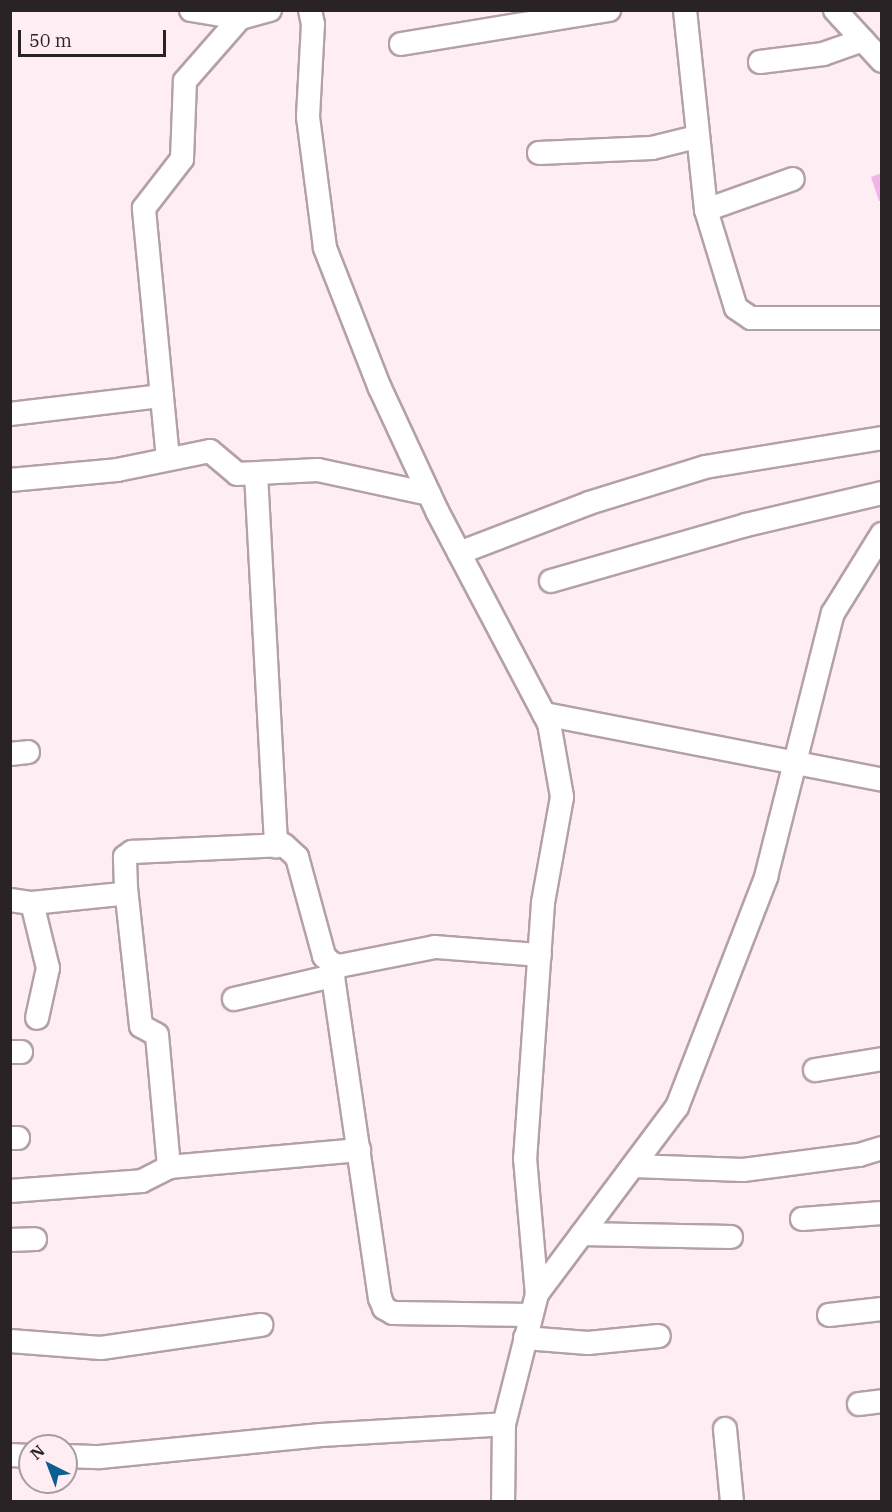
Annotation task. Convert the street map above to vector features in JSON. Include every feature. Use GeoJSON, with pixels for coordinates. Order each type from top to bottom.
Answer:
{"type":"FeatureCollection","features":[{"type":"Feature","properties":{"kind":"street"},"geometry":{"type":"LineString","coordinates":[[191,10],[240,18],[270,10]]}},
{"type":"Feature","properties":{"kind":"street"},"geometry":{"type":"LineString","coordinates":[[310,10],[313,24],[308,117],[325,248],[380,388],[429,494],[544,714],[562,797],[543,903],[525,1158],[534,1304],[504,1424],[503,1502]]}},
{"type":"Feature","properties":{"kind":"street"},"geometry":{"type":"LineString","coordinates":[[401,44],[609,10]]}},
{"type":"Feature","properties":{"kind":"street"},"geometry":{"type":"LineString","coordinates":[[685,10],[696,137],[706,210],[731,297],[743,316],[812,321],[882,318]]}},
{"type":"Feature","properties":{"kind":"street"},"geometry":{"type":"LineString","coordinates":[[835,10],[882,61]]}},
{"type":"Feature","properties":{"kind":"street"},"geometry":{"type":"LineString","coordinates":[[168,459],[144,208],[182,159],[185,81],[240,18]]}},
{"type":"Feature","properties":{"kind":"street"},"geometry":{"type":"LineString","coordinates":[[760,63],[823,54],[863,40]]}},
{"type":"Feature","properties":{"kind":"street"},"geometry":{"type":"LineString","coordinates":[[539,153],[652,148],[696,137]]}},
{"type":"Feature","properties":{"kind":"street"},"geometry":{"type":"LineString","coordinates":[[706,210],[793,179]]}},
{"type":"Feature","properties":{"kind":"street"},"geometry":{"type":"LineString","coordinates":[[10,414],[162,396]]}},
{"type":"Feature","properties":{"kind":"street"},"geometry":{"type":"LineString","coordinates":[[459,553],[589,503],[705,467],[806,448],[882,438]]}},
{"type":"Feature","properties":{"kind":"street"},"geometry":{"type":"LineString","coordinates":[[10,480],[117,470],[210,452],[237,474],[318,470],[429,494]]}},
{"type":"Feature","properties":{"kind":"street"},"geometry":{"type":"LineString","coordinates":[[256,474],[276,846]]}},
{"type":"Feature","properties":{"kind":"street"},"geometry":{"type":"LineString","coordinates":[[551,581],[746,525],[882,493]]}},
{"type":"Feature","properties":{"kind":"street"},"geometry":{"type":"LineString","coordinates":[[534,1304],[582,1234],[677,1107],[766,877],[833,613],[882,534]]}},
{"type":"Feature","properties":{"kind":"street"},"geometry":{"type":"LineString","coordinates":[[544,714],[882,780]]}},
{"type":"Feature","properties":{"kind":"street"},"geometry":{"type":"LineString","coordinates":[[169,1167],[157,1035],[141,1026],[126,888],[125,857],[132,852],[276,846],[292,849],[297,857],[324,956],[332,969],[384,1308],[393,1313],[534,1304]]}},
{"type":"Feature","properties":{"kind":"street"},"geometry":{"type":"LineString","coordinates":[[37,1018],[48,968],[21,902],[120,894],[126,888]]}},
{"type":"Feature","properties":{"kind":"street"},"geometry":{"type":"LineString","coordinates":[[234,999],[339,966],[435,947],[540,955]]}},
{"type":"Feature","properties":{"kind":"street"},"geometry":{"type":"LineString","coordinates":[[815,1070],[882,1059]]}},
{"type":"Feature","properties":{"kind":"street"},"geometry":{"type":"LineString","coordinates":[[633,1166],[743,1170],[859,1155],[882,1148]]}},
{"type":"Feature","properties":{"kind":"street"},"geometry":{"type":"LineString","coordinates":[[10,1191],[142,1181],[169,1167],[359,1150]]}},
{"type":"Feature","properties":{"kind":"street"},"geometry":{"type":"LineString","coordinates":[[802,1219],[882,1213]]}},
{"type":"Feature","properties":{"kind":"street"},"geometry":{"type":"LineString","coordinates":[[582,1234],[731,1237]]}},
{"type":"Feature","properties":{"kind":"street"},"geometry":{"type":"LineString","coordinates":[[10,1240],[35,1239]]}},
{"type":"Feature","properties":{"kind":"street"},"geometry":{"type":"LineString","coordinates":[[829,1315],[882,1309]]}},
{"type":"Feature","properties":{"kind":"street"},"geometry":{"type":"LineString","coordinates":[[10,1341],[101,1348],[261,1324]]}},
{"type":"Feature","properties":{"kind":"street"},"geometry":{"type":"LineString","coordinates":[[525,1338],[588,1343],[659,1335]]}},
{"type":"Feature","properties":{"kind":"street"},"geometry":{"type":"LineString","coordinates":[[78,1456],[100,1457],[321,1435],[504,1424]]}},
{"type":"Feature","properties":{"kind":"street"},"geometry":{"type":"LineString","coordinates":[[725,1429],[732,1502]]}},
{"type":"Feature","properties":{"kind":"building"},"geometry":{"type":"Polygon","coordinates":[[[882,173],[882,201],[879,201],[871,177],[882,173]]]}}]}
